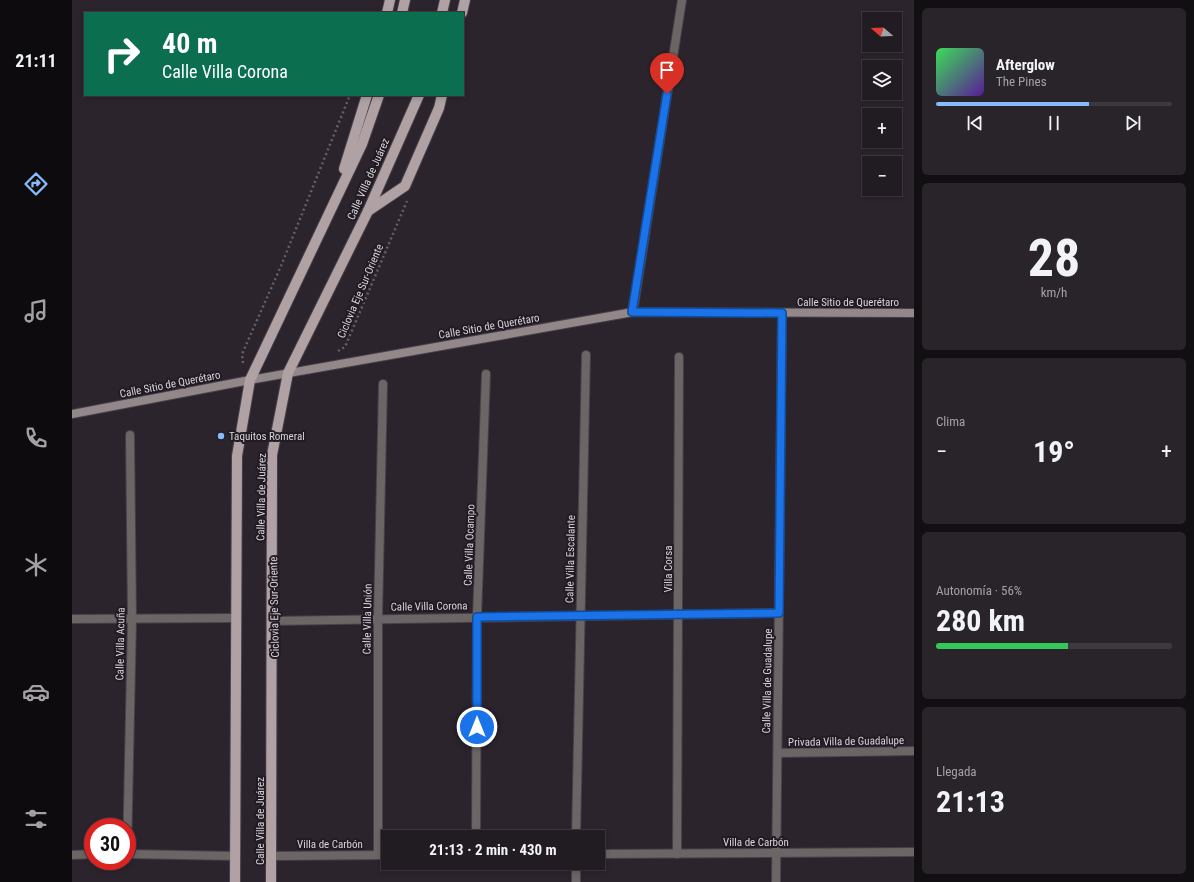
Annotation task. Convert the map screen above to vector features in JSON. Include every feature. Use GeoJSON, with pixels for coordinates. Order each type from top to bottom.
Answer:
{"type":"FeatureCollection","features":[{"type":"Feature","properties":{"kind":"main road"},"geometry":{"type":"LineString","coordinates":[[387,12],[390,0]]}},
{"type":"Feature","properties":{"kind":"main road"},"geometry":{"type":"LineString","coordinates":[[402,12],[405,0]]}},
{"type":"Feature","properties":{"kind":"main road"},"geometry":{"type":"LineString","coordinates":[[442,12],[445,0]]}},
{"type":"Feature","properties":{"kind":"main road"},"geometry":{"type":"LineString","coordinates":[[462,12],[465,0]]}},
{"type":"Feature","properties":{"kind":"main road"},"geometry":{"type":"LineString","coordinates":[[335,200],[367,96]]}},
{"type":"Feature","properties":{"kind":"main road","name":"Calle Villa de Juárez"},"geometry":{"type":"LineString","coordinates":[[235,882],[235,618],[238,456],[247,380],[362,144],[379,96]]}},
{"type":"Feature","properties":{"kind":"main road","name":"Calle Villa de Juárez"},"geometry":{"type":"LineString","coordinates":[[271,882],[272,455],[288,373],[368,211],[419,96]]}},
{"type":"Feature","properties":{"kind":"main road"},"geometry":{"type":"LineString","coordinates":[[368,211],[405,186],[439,108],[442,96]]}},
{"type":"Feature","properties":{"kind":"street"},"geometry":{"type":"LineString","coordinates":[[632,312],[682,0]]}},
{"type":"Feature","properties":{"kind":"street","name":"Calle Sitio de Querétaro"},"geometry":{"type":"LineString","coordinates":[[72,414],[247,380],[632,312],[914,313]]}},
{"type":"Feature","properties":{"kind":"street","name":"Calle Villa de Guadalupe"},"geometry":{"type":"LineString","coordinates":[[776,882],[782,313]]}},
{"type":"Feature","properties":{"kind":"street","name":"Calle Villa Escalante"},"geometry":{"type":"LineString","coordinates":[[576,830],[579,616],[586,355]]}},
{"type":"Feature","properties":{"kind":"street","name":"Villa Corsa"},"geometry":{"type":"LineString","coordinates":[[677,854],[679,357]]}},
{"type":"Feature","properties":{"kind":"street","name":"Calle Villa Ocampo"},"geometry":{"type":"LineString","coordinates":[[476,830],[477,617],[486,374]]}},
{"type":"Feature","properties":{"kind":"street","name":"Calle Villa Unión"},"geometry":{"type":"LineString","coordinates":[[378,855],[378,618],[383,384]]}},
{"type":"Feature","properties":{"kind":"street","name":"Calle Villa Acuña"},"geometry":{"type":"LineString","coordinates":[[128,818],[132,619],[130,435]]}},
{"type":"Feature","properties":{"kind":"street","name":"Calle Villa Corona"},"geometry":{"type":"LineString","coordinates":[[272,621],[378,618],[779,613]]}},
{"type":"Feature","properties":{"kind":"street"},"geometry":{"type":"LineString","coordinates":[[72,619],[235,618]]}},
{"type":"Feature","properties":{"kind":"street","name":"Privada Villa de Guadalupe"},"geometry":{"type":"LineString","coordinates":[[778,753],[914,751]]}},
{"type":"Feature","properties":{"kind":"street","name":"Villa de Carbón"},"geometry":{"type":"LineString","coordinates":[[605,854],[914,852]]}},
{"type":"Feature","properties":{"kind":"street"},"geometry":{"type":"LineString","coordinates":[[72,855],[84,854]]}},
{"type":"Feature","properties":{"kind":"street"},"geometry":{"type":"LineString","coordinates":[[136,854],[236,856]]}},
{"type":"Feature","properties":{"kind":"street","name":"Villa de Carbón"},"geometry":{"type":"LineString","coordinates":[[272,856],[378,855]]}},
{"type":"Feature","properties":{"kind":"street"},"geometry":{"type":"LineString","coordinates":[[576,870],[576,882]]}},
{"type":"Feature","properties":{"kind":"path"},"geometry":{"type":"LineString","coordinates":[[247,380],[242,354],[281,266],[350,96]]}},
{"type":"Feature","properties":{"kind":"path","name":"Ciclovia Eje Sur-Oriente"},"geometry":{"type":"LineString","coordinates":[[333,354],[345,347],[410,195]]}},
{"type":"Feature","properties":{"kind":"place","name":"Taquitos Romeral"},"geometry":{"type":"Point","coordinates":[221,436]}},
{"type":"Feature","properties":{"kind":"route"},"geometry":{"type":"LineString","coordinates":[[477,727],[477,617],[779,613],[782,313],[632,312],[667,94]]}}]}
